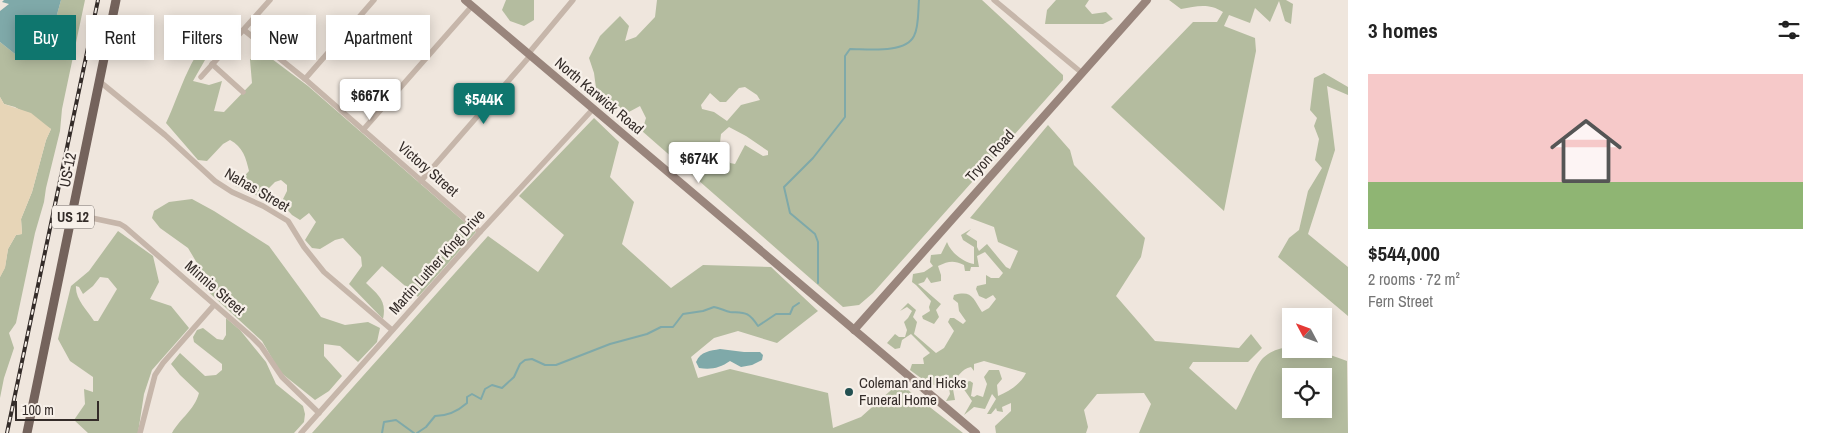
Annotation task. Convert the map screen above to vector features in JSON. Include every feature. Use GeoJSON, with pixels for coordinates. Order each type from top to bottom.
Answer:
{"type":"FeatureCollection","features":[{"type":"Feature","properties":{"kind":"main road","name":"US-12"},"geometry":{"type":"LineString","coordinates":[[27,433],[74,214],[116,0]]}},
{"type":"Feature","properties":{"kind":"street"},"geometry":{"type":"LineString","coordinates":[[201,77],[270,0]]}},
{"type":"Feature","properties":{"kind":"street"},"geometry":{"type":"LineString","coordinates":[[305,79],[374,0]]}},
{"type":"Feature","properties":{"kind":"street","name":"North Karwick Road"},"geometry":{"type":"LineString","coordinates":[[465,0],[976,433]]}},
{"type":"Feature","properties":{"kind":"street"},"geometry":{"type":"LineString","coordinates":[[421,181],[529,55],[573,0]]}},
{"type":"Feature","properties":{"kind":"street"},"geometry":{"type":"LineString","coordinates":[[994,0],[1082,72]]}},
{"type":"Feature","properties":{"kind":"street","name":"Tryon Road"},"geometry":{"type":"LineString","coordinates":[[854,330],[1147,0]]}},
{"type":"Feature","properties":{"kind":"street"},"geometry":{"type":"LineString","coordinates":[[363,130],[472,6]]}},
{"type":"Feature","properties":{"kind":"street","name":"Victory Street"},"geometry":{"type":"LineString","coordinates":[[244,30],[305,79],[480,232]]}},
{"type":"Feature","properties":{"kind":"street"},"geometry":{"type":"LineString","coordinates":[[212,64],[243,92]]}},
{"type":"Feature","properties":{"kind":"street","name":"Nahas Street"},"geometry":{"type":"LineString","coordinates":[[99,81],[215,181],[232,192],[263,206],[288,222],[304,247],[324,272],[392,330]]}},
{"type":"Feature","properties":{"kind":"street","name":"Martin Luther King Drive"},"geometry":{"type":"LineString","coordinates":[[301,433],[592,109]]}},
{"type":"Feature","properties":{"kind":"street","name":"Minnie Street"},"geometry":{"type":"LineString","coordinates":[[74,214],[120,224],[125,227],[261,346],[282,377],[319,413]]}},
{"type":"Feature","properties":{"kind":"street"},"geometry":{"type":"LineString","coordinates":[[140,433],[154,375],[214,305]]}},
{"type":"Feature","properties":{"kind":"green space"},"geometry":{"type":"Polygon","coordinates":[[[61,0],[85,0],[76,43],[76,15],[57,15],[61,0]]]}},
{"type":"Feature","properties":{"kind":"green space"},"geometry":{"type":"Polygon","coordinates":[[[506,0],[534,0],[534,20],[524,26],[510,21],[502,10],[506,0]]]}},
{"type":"Feature","properties":{"kind":"green space"},"geometry":{"type":"Polygon","coordinates":[[[657,0],[982,0],[1063,75],[1063,80],[873,293],[859,305],[843,307],[642,131],[646,118],[640,106],[627,113],[596,88],[589,58],[600,36],[620,16],[629,26],[625,41],[636,37],[655,17],[657,0]],[[745,87],[739,88],[726,102],[720,102],[710,93],[701,105],[702,109],[714,112],[727,121],[741,105],[760,100],[757,95],[745,87]],[[729,127],[721,134],[720,143],[730,163],[735,164],[745,145],[763,156],[768,155],[768,151],[729,127]]]}},
{"type":"Feature","properties":{"kind":"green space"},"geometry":{"type":"Polygon","coordinates":[[[1056,0],[1089,0],[1085,6],[1092,14],[1106,12],[1113,19],[1103,24],[1045,24],[1047,10],[1056,0]]]}},
{"type":"Feature","properties":{"kind":"green space"},"geometry":{"type":"Polygon","coordinates":[[[1169,0],[1286,0],[1293,4],[1291,24],[1285,21],[1279,1],[1270,22],[1255,8],[1250,23],[1229,15],[1224,26],[1255,38],[1256,51],[1224,211],[1111,107],[1193,22],[1217,22],[1223,12],[1208,6],[1181,9],[1169,0]]]}},
{"type":"Feature","properties":{"kind":"green space"},"geometry":{"type":"Polygon","coordinates":[[[0,42],[15,54],[15,60],[72,60],[62,109],[60,131],[35,233],[16,323],[9,333],[14,348],[4,378],[0,398],[0,277],[5,267],[8,249],[16,235],[22,234],[21,219],[32,192],[46,140],[51,129],[15,107],[4,104],[0,97],[0,42]]]}},
{"type":"Feature","properties":{"kind":"green space"},"geometry":{"type":"Polygon","coordinates":[[[251,59],[273,60],[308,86],[476,232],[418,297],[382,266],[366,283],[383,302],[383,319],[349,284],[362,266],[361,257],[343,238],[335,240],[320,249],[312,248],[305,240],[316,222],[309,213],[300,220],[292,215],[281,203],[287,191],[287,185],[281,180],[275,182],[260,197],[235,186],[249,171],[245,157],[238,146],[230,140],[223,144],[207,161],[198,160],[166,123],[193,60],[205,60],[193,81],[209,85],[222,81],[214,111],[224,112],[252,83],[251,59]]]}},
{"type":"Feature","properties":{"kind":"green space"},"geometry":{"type":"Polygon","coordinates":[[[1324,73],[1348,87],[1348,95],[1327,86],[1335,150],[1308,234],[1348,267],[1348,316],[1278,257],[1289,238],[1299,230],[1308,191],[1322,168],[1315,160],[1319,139],[1314,126],[1317,118],[1310,110],[1314,78],[1324,73]]]}},
{"type":"Feature","properties":{"kind":"green space"},"geometry":{"type":"Polygon","coordinates":[[[594,118],[619,142],[610,177],[634,202],[622,244],[671,288],[703,265],[771,267],[818,311],[777,343],[738,331],[714,338],[691,357],[698,378],[730,369],[828,393],[833,428],[861,417],[899,383],[963,433],[312,433],[488,236],[538,272],[564,235],[519,196],[594,118]]]}},
{"type":"Feature","properties":{"kind":"green space"},"geometry":{"type":"Polygon","coordinates":[[[1048,125],[1070,150],[1074,165],[1145,238],[1141,257],[1116,296],[1155,341],[1239,348],[1251,334],[1262,348],[1248,362],[1193,362],[1189,368],[1236,410],[1260,362],[1272,352],[1282,348],[1282,358],[1332,358],[1332,356],[1347,361],[1348,433],[1139,433],[1151,404],[1144,393],[1097,394],[1084,410],[1088,427],[1086,433],[996,433],[995,426],[1011,411],[1011,403],[1002,407],[1003,412],[997,411],[996,408],[991,414],[987,414],[996,399],[992,394],[985,409],[974,407],[964,415],[972,401],[963,388],[963,383],[970,381],[973,383],[971,396],[983,397],[987,384],[984,377],[989,370],[999,370],[1002,379],[997,385],[998,396],[1010,390],[1026,373],[984,361],[974,364],[974,371],[971,367],[965,370],[952,384],[955,400],[946,401],[950,394],[949,388],[929,384],[910,370],[912,364],[924,364],[923,358],[930,353],[911,334],[902,340],[900,348],[895,349],[887,343],[895,334],[899,337],[905,337],[907,330],[904,322],[912,311],[907,307],[900,311],[908,303],[916,310],[913,317],[917,322],[914,334],[936,353],[944,348],[954,331],[948,322],[950,318],[954,318],[963,324],[966,321],[959,311],[958,303],[953,299],[954,295],[968,294],[974,299],[982,312],[989,308],[996,299],[993,295],[986,299],[979,296],[976,289],[977,286],[986,284],[986,275],[991,278],[999,278],[1003,273],[985,252],[977,256],[979,267],[971,267],[970,271],[965,271],[964,265],[957,262],[948,262],[938,266],[941,281],[931,283],[927,277],[924,282],[918,284],[941,304],[936,310],[939,317],[934,324],[923,319],[922,316],[930,311],[931,301],[912,282],[913,274],[924,272],[933,266],[930,262],[931,255],[941,254],[947,242],[951,250],[958,256],[974,264],[974,247],[963,240],[961,235],[971,229],[966,234],[977,241],[979,251],[987,244],[1006,267],[1010,269],[1018,251],[998,242],[994,227],[970,218],[1048,125]]]}},
{"type":"Feature","properties":{"kind":"green space"},"geometry":{"type":"Polygon","coordinates":[[[192,199],[269,246],[321,317],[345,325],[368,322],[380,328],[377,342],[358,362],[340,346],[324,344],[324,356],[342,376],[329,391],[315,400],[280,372],[262,341],[190,275],[197,263],[188,248],[160,228],[152,218],[154,211],[169,202],[192,199]]]}},
{"type":"Feature","properties":{"kind":"green space"},"geometry":{"type":"Polygon","coordinates":[[[118,231],[153,256],[159,282],[150,299],[171,306],[189,328],[152,370],[144,394],[138,433],[88,433],[74,420],[85,404],[84,389],[93,392],[93,377],[70,361],[58,339],[71,286],[89,271],[118,231]],[[100,277],[83,294],[79,287],[76,286],[79,300],[94,321],[98,321],[117,289],[108,278],[100,277]]]}},
{"type":"Feature","properties":{"kind":"green space"},"geometry":{"type":"Polygon","coordinates":[[[226,318],[240,330],[266,362],[276,384],[303,406],[304,422],[294,433],[172,433],[194,405],[199,393],[171,364],[180,353],[205,376],[216,375],[222,370],[222,364],[194,342],[193,337],[197,330],[203,328],[217,339],[223,340],[226,335],[226,318]]]}},
{"type":"Feature","properties":{"kind":"sand"},"geometry":{"type":"Polygon","coordinates":[[[0,97],[4,104],[31,113],[51,129],[46,140],[32,192],[21,219],[22,234],[16,235],[8,249],[5,268],[0,277],[0,97]]]}},
{"type":"Feature","properties":{"kind":"water"},"geometry":{"type":"Polygon","coordinates":[[[4,0],[61,0],[57,15],[15,15],[15,54],[0,42],[0,11],[9,4],[2,2],[4,0]]]}},
{"type":"Feature","properties":{"kind":"water"},"geometry":{"type":"Polygon","coordinates":[[[720,349],[760,352],[763,355],[762,360],[752,365],[741,367],[730,361],[715,368],[699,368],[696,362],[700,356],[706,352],[720,349]]]}},
{"type":"Feature","properties":{"kind":"waterway"},"geometry":{"type":"LineString","coordinates":[[818,283],[818,242],[815,234],[790,213],[784,187],[813,158],[845,117],[845,56],[850,49],[875,50],[894,48],[909,42],[917,28],[919,0]]}},
{"type":"Feature","properties":{"kind":"waterway"},"geometry":{"type":"LineString","coordinates":[[417,433],[426,427],[435,416],[452,413],[460,408],[467,403],[467,397],[472,394],[481,399],[485,389],[492,385],[502,388],[514,377],[520,364],[525,360],[532,359],[545,365],[556,365],[610,344],[647,334],[661,327],[673,327],[683,314],[714,307],[746,314],[758,326],[776,314],[790,314],[793,307],[799,303]]}},
{"type":"Feature","properties":{"kind":"waterway"},"geometry":{"type":"LineString","coordinates":[[382,433],[384,422],[396,420],[414,433]]}},
{"type":"Feature","properties":{"kind":"railway"},"geometry":{"type":"LineString","coordinates":[[7,433],[98,0]]}},
{"type":"Feature","properties":{"kind":"place","name":"Coleman and Hicks Funeral Home"},"geometry":{"type":"Point","coordinates":[849,392]}}]}
